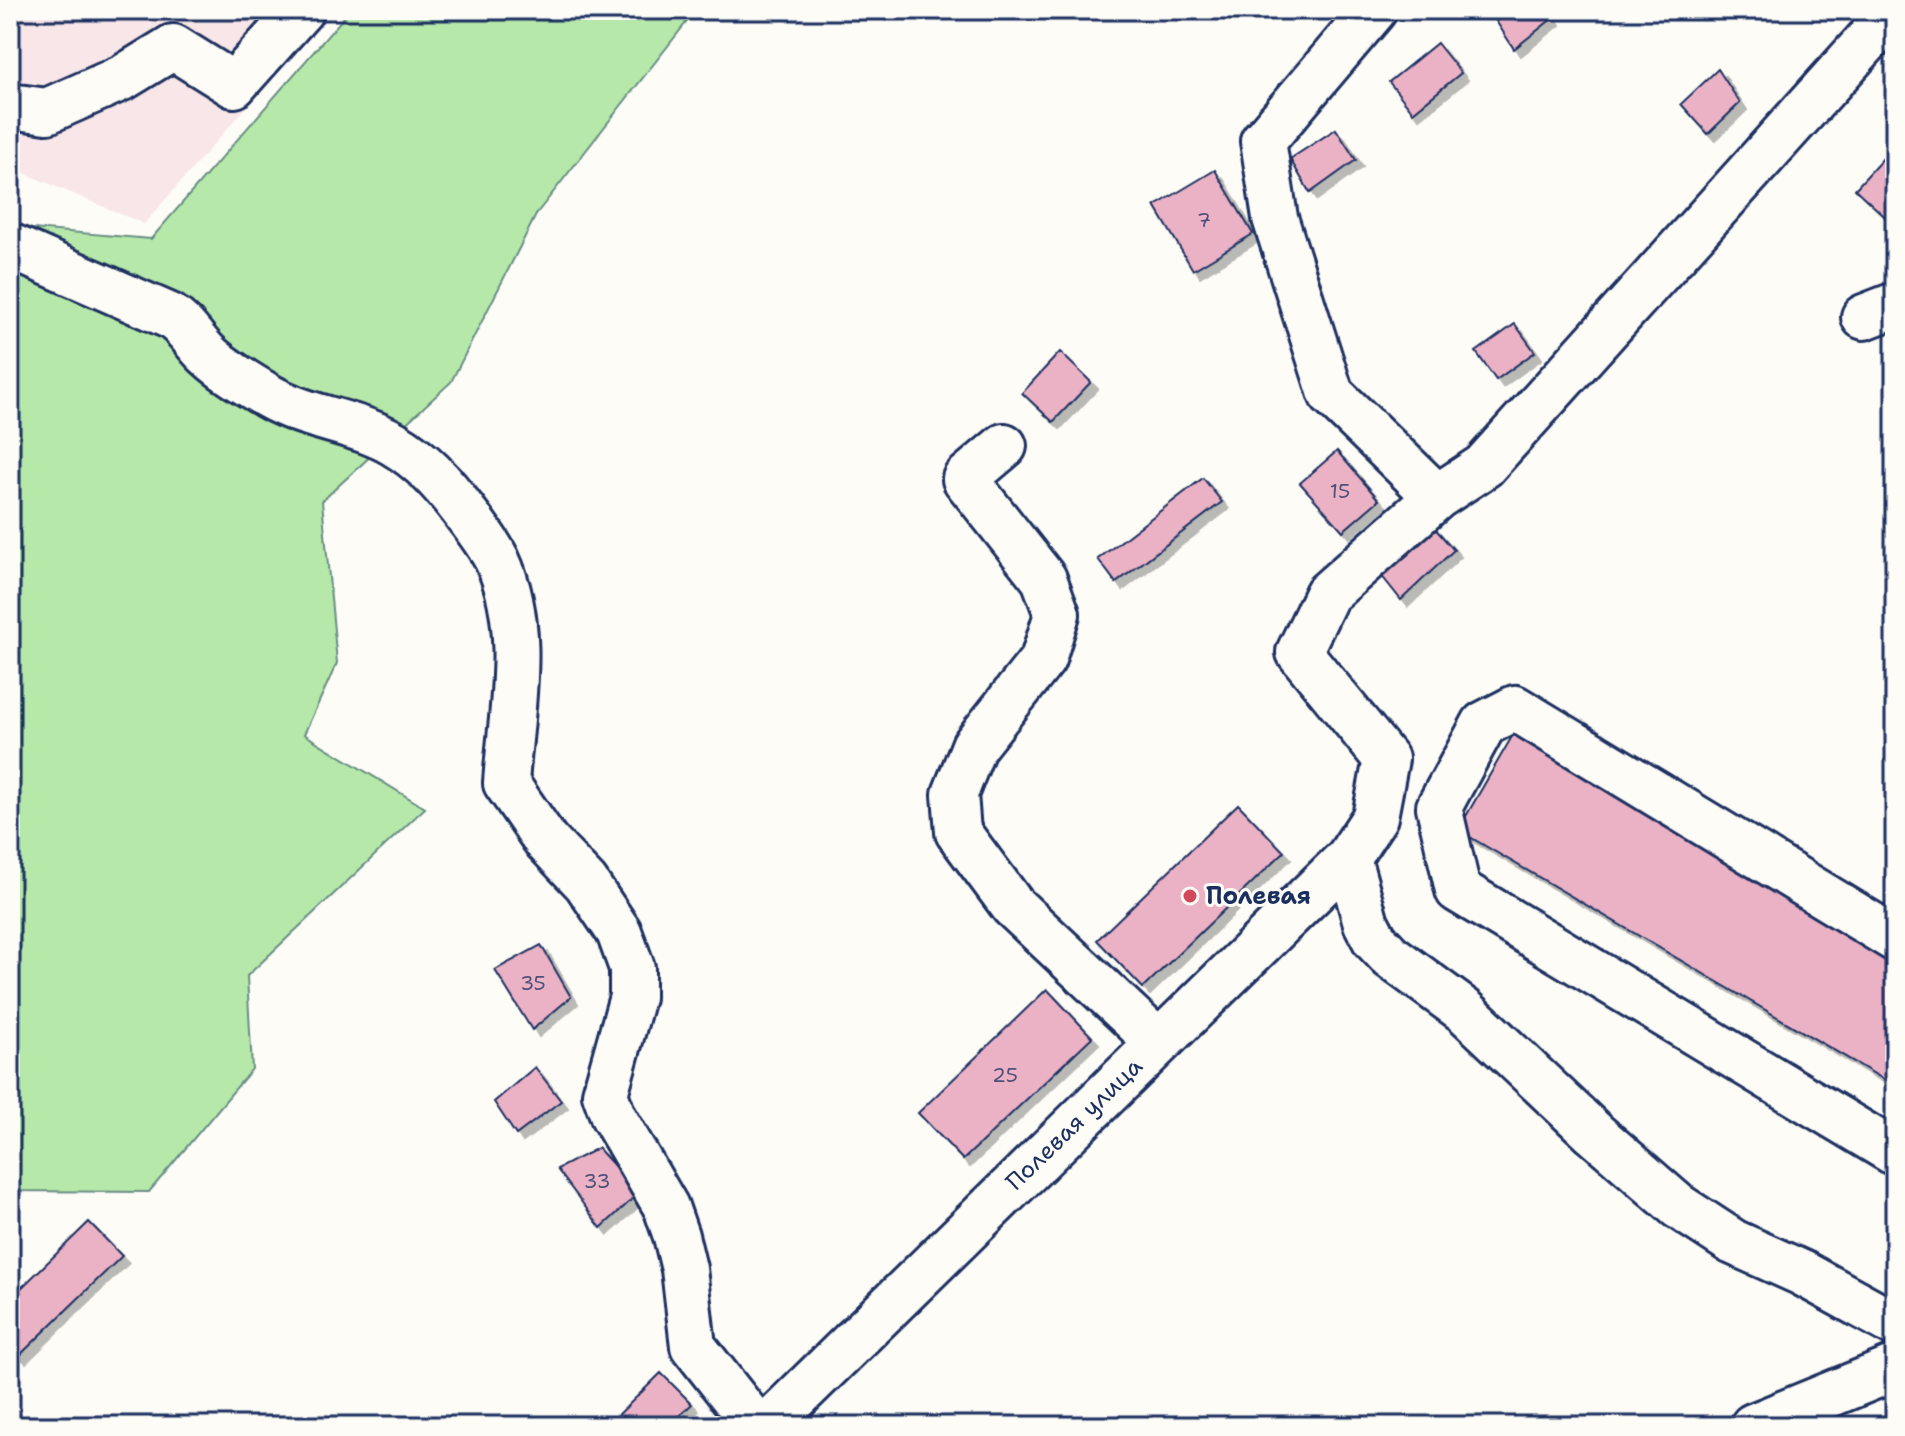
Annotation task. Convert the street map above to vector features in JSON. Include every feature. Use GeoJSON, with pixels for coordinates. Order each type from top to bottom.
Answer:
{"type":"FeatureCollection","features":[{"type":"Feature","properties":{"kind":"street"},"geometry":{"type":"LineString","coordinates":[[10,106],[47,111],[124,77],[173,47],[234,85],[301,10]]}},
{"type":"Feature","properties":{"kind":"street"},"geometry":{"type":"LineString","coordinates":[[1374,10],[1263,141],[1275,218],[1331,394],[1437,497],[1484,466],[1895,10]]}},
{"type":"Feature","properties":{"kind":"street"},"geometry":{"type":"LineString","coordinates":[[10,246],[170,316],[184,326],[208,355],[281,403],[316,418],[369,431],[405,451],[437,477],[486,540],[498,562],[507,591],[514,633],[514,710],[506,783],[546,841],[586,883],[619,932],[632,968],[632,997],[605,1094],[613,1116],[666,1207],[684,1269],[693,1346],[756,1426]]}},
{"type":"Feature","properties":{"kind":"street"},"geometry":{"type":"LineString","coordinates":[[1004,446],[965,479],[1044,579],[1057,614],[1043,659],[974,746],[955,794],[958,832],[1013,906],[1158,1042]]}},
{"type":"Feature","properties":{"kind":"street","name":"Полевая улица"},"geometry":{"type":"LineString","coordinates":[[767,1426],[1348,858],[1375,817],[1386,759],[1299,652],[1327,594],[1437,497]]}},
{"type":"Feature","properties":{"kind":"street"},"geometry":{"type":"LineString","coordinates":[[1895,939],[1515,708],[1484,724],[1439,807],[1458,890],[1895,1153]]}},
{"type":"Feature","properties":{"kind":"street"},"geometry":{"type":"LineString","coordinates":[[1348,858],[1366,923],[1375,940],[1390,956],[1465,1011],[1594,1133],[1666,1195],[1733,1242],[1802,1273],[1895,1324]]}},
{"type":"Feature","properties":{"kind":"street"},"geometry":{"type":"LineString","coordinates":[[1753,1426],[1895,1368]]}},
{"type":"Feature","properties":{"kind":"shaded area"},"geometry":{"type":"Polygon","coordinates":[[[10,10],[331,10],[144,224],[10,167],[10,10]]]}},
{"type":"Feature","properties":{"kind":"green space"},"geometry":{"type":"Polygon","coordinates":[[[350,10],[696,10],[537,213],[451,382],[322,501],[337,663],[304,734],[425,808],[247,976],[252,1069],[149,1192],[10,1191],[10,227],[151,239],[350,10]]]}},
{"type":"Feature","properties":{"kind":"building"},"geometry":{"type":"Polygon","coordinates":[[[1510,10],[1548,10],[1553,18],[1514,49],[1496,21],[1510,10]]]}},
{"type":"Feature","properties":{"kind":"building"},"geometry":{"type":"Polygon","coordinates":[[[1437,43],[1461,73],[1413,112],[1389,82],[1437,43]]]}},
{"type":"Feature","properties":{"kind":"building"},"geometry":{"type":"Polygon","coordinates":[[[1718,69],[1740,103],[1708,134],[1681,104],[1718,69]]]}},
{"type":"Feature","properties":{"kind":"building"},"geometry":{"type":"Polygon","coordinates":[[[1336,129],[1356,160],[1310,193],[1290,159],[1336,129]]]}},
{"type":"Feature","properties":{"kind":"building"},"geometry":{"type":"Polygon","coordinates":[[[1895,145],[1895,226],[1855,189],[1895,145]]]}},
{"type":"Feature","properties":{"kind":"building"},"geometry":{"type":"Polygon","coordinates":[[[1215,170],[1253,234],[1193,270],[1155,206],[1215,170]]]}},
{"type":"Feature","properties":{"kind":"building"},"geometry":{"type":"Polygon","coordinates":[[[1515,324],[1535,352],[1496,380],[1476,352],[1515,324]]]}},
{"type":"Feature","properties":{"kind":"building"},"geometry":{"type":"Polygon","coordinates":[[[1060,352],[1091,382],[1053,422],[1022,393],[1060,352]]]}},
{"type":"Feature","properties":{"kind":"building"},"geometry":{"type":"Polygon","coordinates":[[[1337,451],[1379,500],[1343,531],[1300,483],[1337,451]]]}},
{"type":"Feature","properties":{"kind":"building"},"geometry":{"type":"Polygon","coordinates":[[[1203,478],[1222,502],[1116,583],[1098,559],[1203,478]]]}},
{"type":"Feature","properties":{"kind":"building"},"geometry":{"type":"Polygon","coordinates":[[[1433,526],[1454,550],[1401,600],[1377,570],[1433,526]]]}},
{"type":"Feature","properties":{"kind":"building"},"geometry":{"type":"Polygon","coordinates":[[[1514,733],[1895,956],[1895,1086],[1458,830],[1514,733]]]}},
{"type":"Feature","properties":{"kind":"building","name":"Полевая"},"geometry":{"type":"Polygon","coordinates":[[[1238,804],[1284,852],[1143,988],[1097,940],[1238,804]]]}},
{"type":"Feature","properties":{"kind":"building"},"geometry":{"type":"Polygon","coordinates":[[[541,945],[571,997],[532,1030],[495,970],[541,945]]]}},
{"type":"Feature","properties":{"kind":"building"},"geometry":{"type":"Polygon","coordinates":[[[1047,989],[1092,1037],[963,1160],[918,1113],[1047,989]]]}},
{"type":"Feature","properties":{"kind":"building"},"geometry":{"type":"Polygon","coordinates":[[[535,1067],[561,1101],[516,1135],[494,1102],[535,1067]]]}},
{"type":"Feature","properties":{"kind":"building"},"geometry":{"type":"Polygon","coordinates":[[[598,1148],[639,1193],[601,1228],[557,1169],[598,1148]]]}},
{"type":"Feature","properties":{"kind":"building"},"geometry":{"type":"Polygon","coordinates":[[[89,1222],[122,1256],[19,1356],[10,1347],[10,1299],[89,1222]]]}},
{"type":"Feature","properties":{"kind":"building"},"geometry":{"type":"Polygon","coordinates":[[[661,1373],[692,1404],[679,1416],[690,1426],[607,1426],[661,1373]]]}},
{"type":"Feature","properties":{"kind":"place","name":"Полевая"},"geometry":{"type":"Point","coordinates":[1190,896]}}]}
